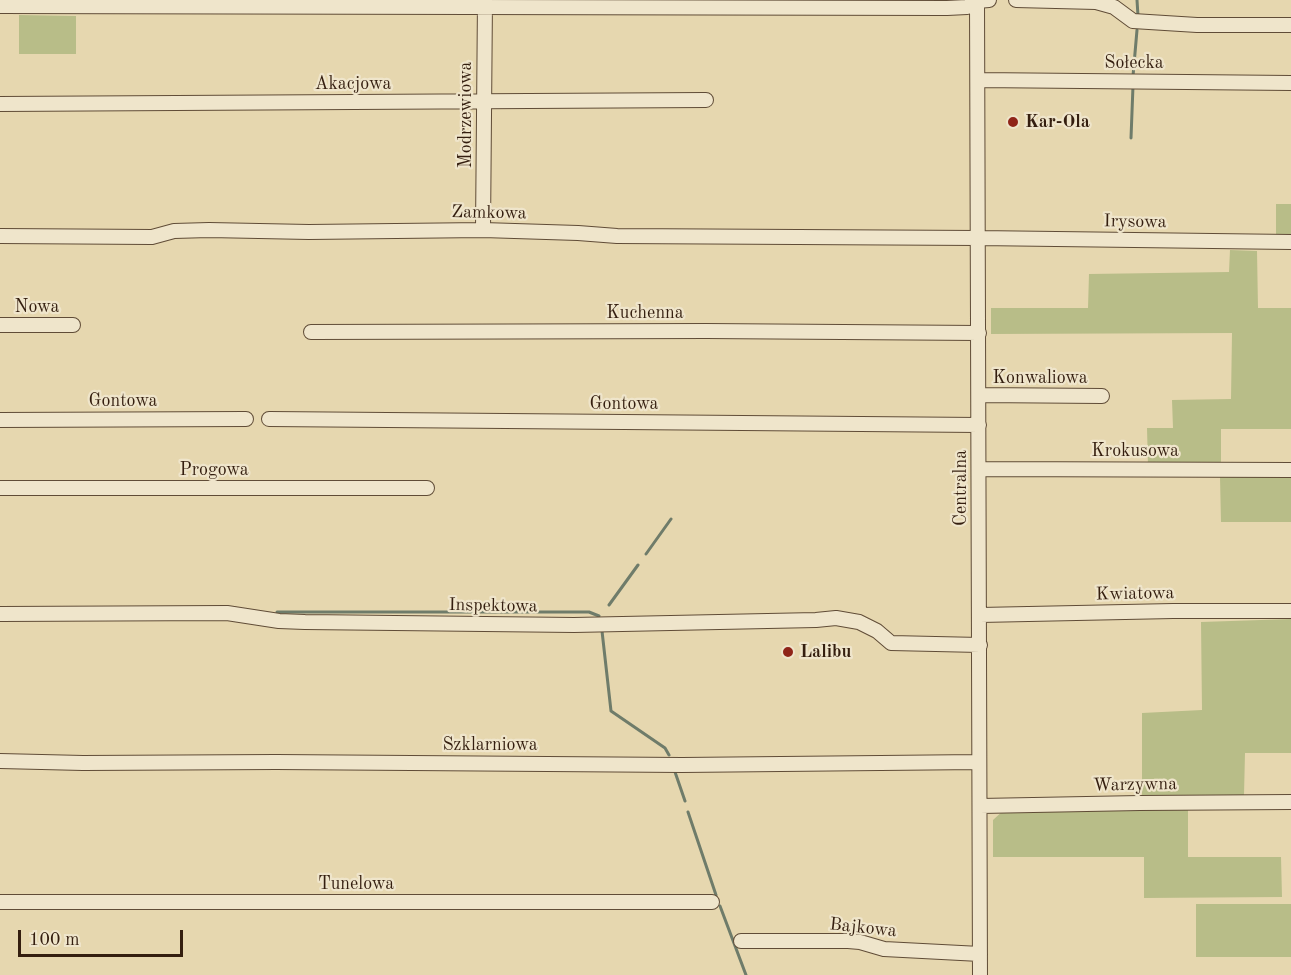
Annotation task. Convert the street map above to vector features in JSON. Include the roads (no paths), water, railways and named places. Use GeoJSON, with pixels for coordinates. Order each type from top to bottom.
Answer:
{"type":"FeatureCollection","features":[{"type":"Feature","properties":{"kind":"street"},"geometry":{"type":"LineString","coordinates":[[0,6],[485,4],[947,8],[967,7],[977,0],[989,0]]}},
{"type":"Feature","properties":{"kind":"street","name":"Centralna"},"geometry":{"type":"LineString","coordinates":[[977,0],[981,975]]}},
{"type":"Feature","properties":{"kind":"street"},"geometry":{"type":"LineString","coordinates":[[1016,0],[1096,2],[1114,7],[1133,21],[1197,25],[1291,25]]}},
{"type":"Feature","properties":{"kind":"street","name":"Modrzewiowa"},"geometry":{"type":"LineString","coordinates":[[483,230],[485,4]]}},
{"type":"Feature","properties":{"kind":"street","name":"Sołecka"},"geometry":{"type":"LineString","coordinates":[[978,80],[1291,83]]}},
{"type":"Feature","properties":{"kind":"street","name":"Akacjowa"},"geometry":{"type":"LineString","coordinates":[[0,104],[706,100]]}},
{"type":"Feature","properties":{"kind":"street","name":"Zamkowa"},"geometry":{"type":"LineString","coordinates":[[0,236],[152,237],[174,231],[209,230],[309,232],[483,230],[617,236],[978,238]]}},
{"type":"Feature","properties":{"kind":"street","name":"Irysowa"},"geometry":{"type":"LineString","coordinates":[[978,238],[1291,242]]}},
{"type":"Feature","properties":{"kind":"street","name":"Nowa"},"geometry":{"type":"LineString","coordinates":[[0,325],[74,326]]}},
{"type":"Feature","properties":{"kind":"street","name":"Kuchenna"},"geometry":{"type":"LineString","coordinates":[[311,332],[979,333]]}},
{"type":"Feature","properties":{"kind":"street","name":"Konwaliowa"},"geometry":{"type":"LineString","coordinates":[[979,395],[1102,396]]}},
{"type":"Feature","properties":{"kind":"street","name":"Gontowa"},"geometry":{"type":"LineString","coordinates":[[0,420],[246,419]]}},
{"type":"Feature","properties":{"kind":"street","name":"Gontowa"},"geometry":{"type":"LineString","coordinates":[[269,419],[979,425]]}},
{"type":"Feature","properties":{"kind":"street","name":"Krokusowa"},"geometry":{"type":"LineString","coordinates":[[979,469],[1291,470]]}},
{"type":"Feature","properties":{"kind":"street","name":"Progowa"},"geometry":{"type":"LineString","coordinates":[[0,488],[428,488]]}},
{"type":"Feature","properties":{"kind":"street","name":"Kwiatowa"},"geometry":{"type":"LineString","coordinates":[[980,615],[1291,611]]}},
{"type":"Feature","properties":{"kind":"street","name":"Inspektowa"},"geometry":{"type":"LineString","coordinates":[[0,614],[227,613],[279,621],[305,622],[574,625],[836,618],[859,622],[877,631],[891,643],[980,645]]}},
{"type":"Feature","properties":{"kind":"street","name":"Szklarniowa"},"geometry":{"type":"LineString","coordinates":[[0,761],[670,765],[980,762]]}},
{"type":"Feature","properties":{"kind":"street","name":"Warzywna"},"geometry":{"type":"LineString","coordinates":[[980,806],[1291,802]]}},
{"type":"Feature","properties":{"kind":"street","name":"Tunelowa"},"geometry":{"type":"LineString","coordinates":[[0,902],[712,902]]}},
{"type":"Feature","properties":{"kind":"street","name":"Bajkowa"},"geometry":{"type":"LineString","coordinates":[[741,941],[848,940],[884,949],[980,954]]}},
{"type":"Feature","properties":{"kind":"waterway"},"geometry":{"type":"LineString","coordinates":[[1137,0],[1138,16]]}},
{"type":"Feature","properties":{"kind":"waterway"},"geometry":{"type":"LineString","coordinates":[[1133,76],[1137,30]]}},
{"type":"Feature","properties":{"kind":"waterway"},"geometry":{"type":"LineString","coordinates":[[1131,138],[1133,86]]}},
{"type":"Feature","properties":{"kind":"waterway"},"geometry":{"type":"LineString","coordinates":[[646,554],[671,519]]}},
{"type":"Feature","properties":{"kind":"waterway"},"geometry":{"type":"LineString","coordinates":[[609,605],[638,565]]}},
{"type":"Feature","properties":{"kind":"waterway"},"geometry":{"type":"LineString","coordinates":[[277,612],[589,612],[599,616]]}},
{"type":"Feature","properties":{"kind":"waterway"},"geometry":{"type":"LineString","coordinates":[[602,631],[611,711],[665,748],[669,755]]}},
{"type":"Feature","properties":{"kind":"waterway"},"geometry":{"type":"LineString","coordinates":[[675,772],[685,801]]}},
{"type":"Feature","properties":{"kind":"waterway"},"geometry":{"type":"LineString","coordinates":[[688,812],[716,895]]}},
{"type":"Feature","properties":{"kind":"waterway"},"geometry":{"type":"LineString","coordinates":[[720,906],[746,975]]}},
{"type":"Feature","properties":{"kind":"place","name":"Kar-Ola"},"geometry":{"type":"Point","coordinates":[1013,122]}},
{"type":"Feature","properties":{"kind":"place","name":"Lalibu"},"geometry":{"type":"Point","coordinates":[788,652]}}]}
